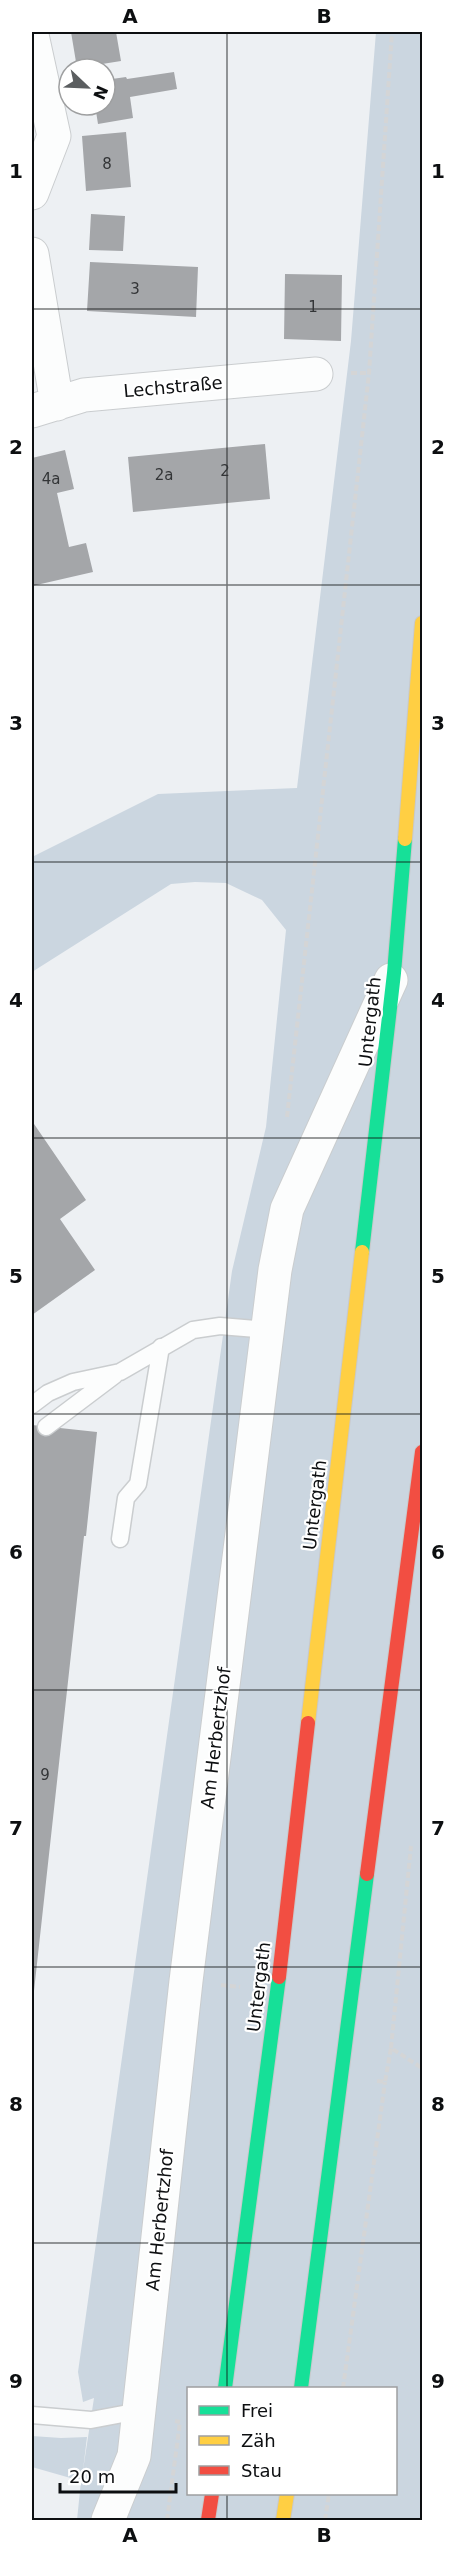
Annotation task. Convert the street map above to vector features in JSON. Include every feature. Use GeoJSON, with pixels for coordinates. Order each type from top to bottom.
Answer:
{"type":"FeatureCollection","features":[{"type":"Feature","properties":{"kind":"main road","name":"Untergath"},"geometry":{"type":"LineString","coordinates":[[225,2387],[277,1991],[394,973],[423,623]]}},
{"type":"Feature","properties":{"kind":"main road"},"geometry":{"type":"LineString","coordinates":[[301,2387],[423,1452]]}},
{"type":"Feature","properties":{"kind":"main road"},"geometry":{"type":"LineString","coordinates":[[208,2520],[212,2495]]}},
{"type":"Feature","properties":{"kind":"main road"},"geometry":{"type":"LineString","coordinates":[[283,2520],[287,2495]]}},
{"type":"Feature","properties":{"kind":"street"},"geometry":{"type":"LineString","coordinates":[[32,35],[54,136],[32,193]]}},
{"type":"Feature","properties":{"kind":"street"},"geometry":{"type":"LineString","coordinates":[[32,254],[44,407]]}},
{"type":"Feature","properties":{"kind":"street","name":"Lechstraße"},"geometry":{"type":"LineString","coordinates":[[44,407],[84,395],[316,374]]}},
{"type":"Feature","properties":{"kind":"street","name":"Am Herbertzhof"},"geometry":{"type":"LineString","coordinates":[[108,2520],[134,2456],[186,1981],[267,1330],[287,1209],[394,973]]}},
{"type":"Feature","properties":{"kind":"lane"},"geometry":{"type":"LineString","coordinates":[[46,1427],[120,1372],[194,1330],[220,1326],[267,1330]]}},
{"type":"Feature","properties":{"kind":"lane"},"geometry":{"type":"LineString","coordinates":[[120,1539],[126,1498],[138,1484],[161,1347]]}},
{"type":"Feature","properties":{"kind":"lane"},"geometry":{"type":"LineString","coordinates":[[32,1405],[48,1393],[73,1382],[120,1372]]}},
{"type":"Feature","properties":{"kind":"lane"},"geometry":{"type":"LineString","coordinates":[[32,2415],[91,2420],[139,2411]]}},
{"type":"Feature","properties":{"kind":"path"},"geometry":{"type":"LineString","coordinates":[[286,1121],[369,373],[392,32]]}},
{"type":"Feature","properties":{"kind":"path"},"geometry":{"type":"LineString","coordinates":[[390,2048],[412,1838]]}},
{"type":"Feature","properties":{"kind":"path"},"geometry":{"type":"LineString","coordinates":[[343,2387],[385,2082]]}},
{"type":"Feature","properties":{"kind":"path"},"geometry":{"type":"LineString","coordinates":[[325,2520],[329,2495]]}},
{"type":"Feature","properties":{"kind":"shaded area"},"geometry":{"type":"Polygon","coordinates":[[[376,32],[422,32],[422,2520],[77,2520],[81,2481],[32,2467],[32,2436],[87,2437],[83,2470],[94,2398],[83,2402],[78,2372],[232,1271],[266,1127],[286,930],[262,900],[226,883],[171,884],[32,972],[32,857],[158,794],[297,788],[351,341],[376,32]]]}},
{"type":"Feature","properties":{"kind":"building"},"geometry":{"type":"Polygon","coordinates":[[[71,32],[116,32],[121,61],[117,62],[117,57],[75,57],[71,32]]]}},
{"type":"Feature","properties":{"kind":"building"},"geometry":{"type":"Polygon","coordinates":[[[174,72],[177,89],[130,97],[133,118],[98,124],[97,117],[117,117],[117,78],[126,77],[127,79],[174,72]]]}},
{"type":"Feature","properties":{"kind":"building"},"geometry":{"type":"Polygon","coordinates":[[[126,132],[131,187],[86,191],[82,136],[126,132]]]}},
{"type":"Feature","properties":{"kind":"building"},"geometry":{"type":"Polygon","coordinates":[[[91,214],[125,216],[123,251],[89,250],[91,214]]]}},
{"type":"Feature","properties":{"kind":"building"},"geometry":{"type":"Polygon","coordinates":[[[90,262],[198,267],[196,317],[87,311],[90,262]]]}},
{"type":"Feature","properties":{"kind":"building"},"geometry":{"type":"Polygon","coordinates":[[[285,274],[342,275],[341,341],[284,339],[285,274]]]}},
{"type":"Feature","properties":{"kind":"building"},"geometry":{"type":"Polygon","coordinates":[[[265,444],[270,499],[133,512],[128,457],[265,444]]]}},
{"type":"Feature","properties":{"kind":"building"},"geometry":{"type":"Polygon","coordinates":[[[65,450],[74,489],[57,493],[69,547],[86,543],[93,572],[32,586],[32,458],[65,450]]]}},
{"type":"Feature","properties":{"kind":"building"},"geometry":{"type":"Polygon","coordinates":[[[32,1121],[86,1200],[60,1219],[95,1270],[32,1315],[32,1121]]]}},
{"type":"Feature","properties":{"kind":"building"},"geometry":{"type":"Polygon","coordinates":[[[32,1425],[97,1432],[33,2000],[32,1425]]]}},
{"type":"Feature","properties":{"kind":"traffic: fast"},"geometry":{"type":"LineString","coordinates":[[362,1252],[394,973],[405,839]]}},
{"type":"Feature","properties":{"kind":"traffic: fast"},"geometry":{"type":"LineString","coordinates":[[301,2387],[367,1874]]}},
{"type":"Feature","properties":{"kind":"traffic: fast"},"geometry":{"type":"LineString","coordinates":[[225,2387],[279,1977]]}},
{"type":"Feature","properties":{"kind":"traffic: slow"},"geometry":{"type":"LineString","coordinates":[[405,839],[422,623]]}},
{"type":"Feature","properties":{"kind":"traffic: slow"},"geometry":{"type":"LineString","coordinates":[[308,1723],[362,1252]]}},
{"type":"Feature","properties":{"kind":"traffic: slow"},"geometry":{"type":"LineString","coordinates":[[283,2520],[287,2495]]}},
{"type":"Feature","properties":{"kind":"traffic: jam"},"geometry":{"type":"LineString","coordinates":[[367,1874],[422,1452]]}},
{"type":"Feature","properties":{"kind":"traffic: jam"},"geometry":{"type":"LineString","coordinates":[[279,1977],[308,1723]]}},
{"type":"Feature","properties":{"kind":"traffic: jam"},"geometry":{"type":"LineString","coordinates":[[208,2520],[212,2495]]}}]}
